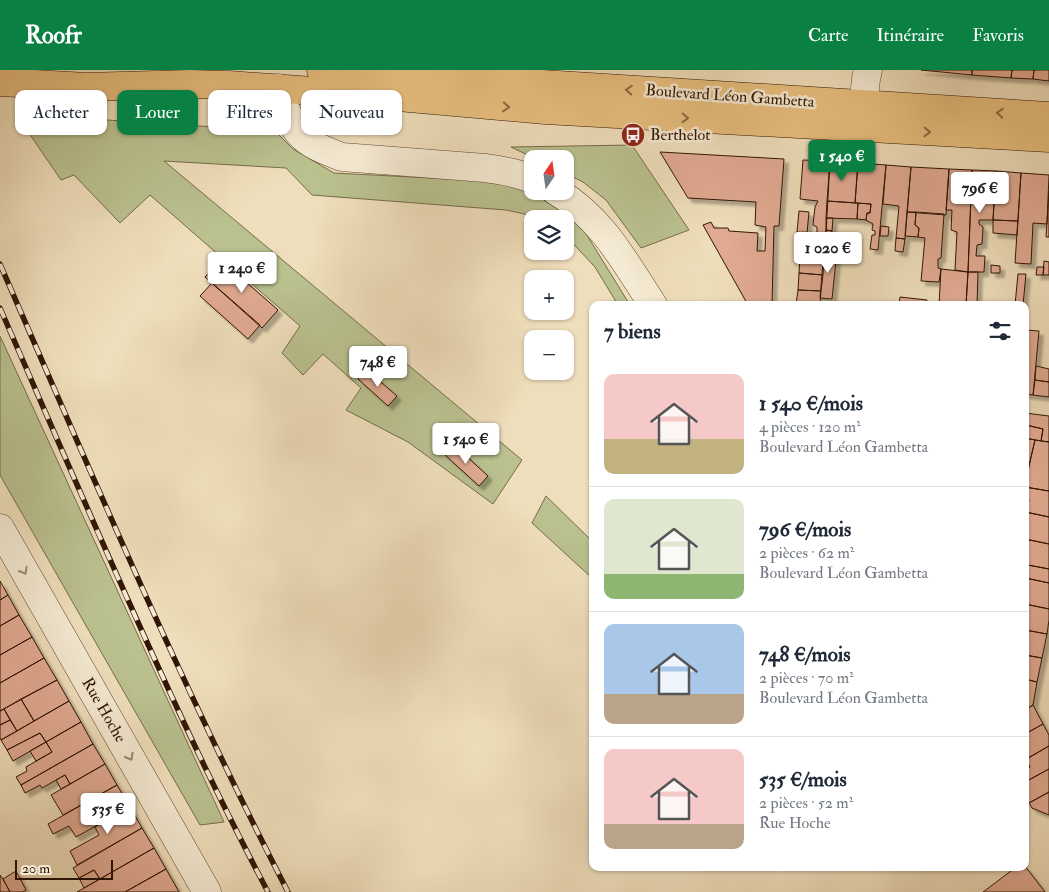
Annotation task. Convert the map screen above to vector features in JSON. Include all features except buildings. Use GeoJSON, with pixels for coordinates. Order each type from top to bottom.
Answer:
{"type":"FeatureCollection","features":[{"type":"Feature","properties":{"kind":"main road","name":"Boulevard Léon Gambetta"},"geometry":{"type":"LineString","coordinates":[[322,70],[862,116],[1049,138]]}},
{"type":"Feature","properties":{"kind":"main road","name":"Boulevard Léon Gambetta"},"geometry":{"type":"LineString","coordinates":[[0,82],[87,87],[189,84],[278,88],[545,110],[862,116],[1049,116]]}},
{"type":"Feature","properties":{"kind":"street"},"geometry":{"type":"LineString","coordinates":[[862,116],[868,70]]}},
{"type":"Feature","properties":{"kind":"street"},"geometry":{"type":"LineString","coordinates":[[278,88],[290,120],[297,131],[309,142],[325,151],[342,157],[485,168],[524,176]]}},
{"type":"Feature","properties":{"kind":"street"},"geometry":{"type":"LineString","coordinates":[[569,200],[581,208],[604,232],[650,301]]}},
{"type":"Feature","properties":{"kind":"street","name":"Rue Hoche"},"geometry":{"type":"LineString","coordinates":[[0,528],[207,892]]}},
{"type":"Feature","properties":{"kind":"green space"},"geometry":{"type":"Polygon","coordinates":[[[107,120],[117,121],[117,135],[198,135],[198,126],[208,127],[208,135],[279,135],[293,149],[334,173],[507,182],[524,187],[524,200],[544,200],[559,210],[524,210],[524,214],[506,210],[312,195],[286,168],[164,161],[522,460],[493,504],[408,442],[346,410],[361,388],[323,354],[303,375],[282,353],[300,326],[150,195],[120,223],[74,175],[61,180],[30,135],[107,135],[107,120]]]}},
{"type":"Feature","properties":{"kind":"green space"},"geometry":{"type":"Polygon","coordinates":[[[632,145],[689,230],[641,248],[606,200],[574,178],[574,150],[524,150],[524,153],[511,147],[632,145]]]}},
{"type":"Feature","properties":{"kind":"green space"},"geometry":{"type":"Polygon","coordinates":[[[574,220],[580,224],[628,301],[616,301],[595,267],[574,245],[574,220]]]}},
{"type":"Feature","properties":{"kind":"green space"},"geometry":{"type":"Polygon","coordinates":[[[0,336],[224,822],[200,825],[0,475],[0,336]]]}},
{"type":"Feature","properties":{"kind":"green space"},"geometry":{"type":"Polygon","coordinates":[[[546,496],[589,538],[589,575],[532,523],[546,496]]]}},
{"type":"Feature","properties":{"kind":"railway"},"geometry":{"type":"LineString","coordinates":[[0,264],[175,659],[211,737],[288,892]]}},
{"type":"Feature","properties":{"kind":"railway"},"geometry":{"type":"LineString","coordinates":[[0,308],[156,662],[211,780],[268,892]]}},
{"type":"Feature","properties":{"kind":"place","name":"Berthelot"},"geometry":{"type":"Point","coordinates":[633,135]}}]}
